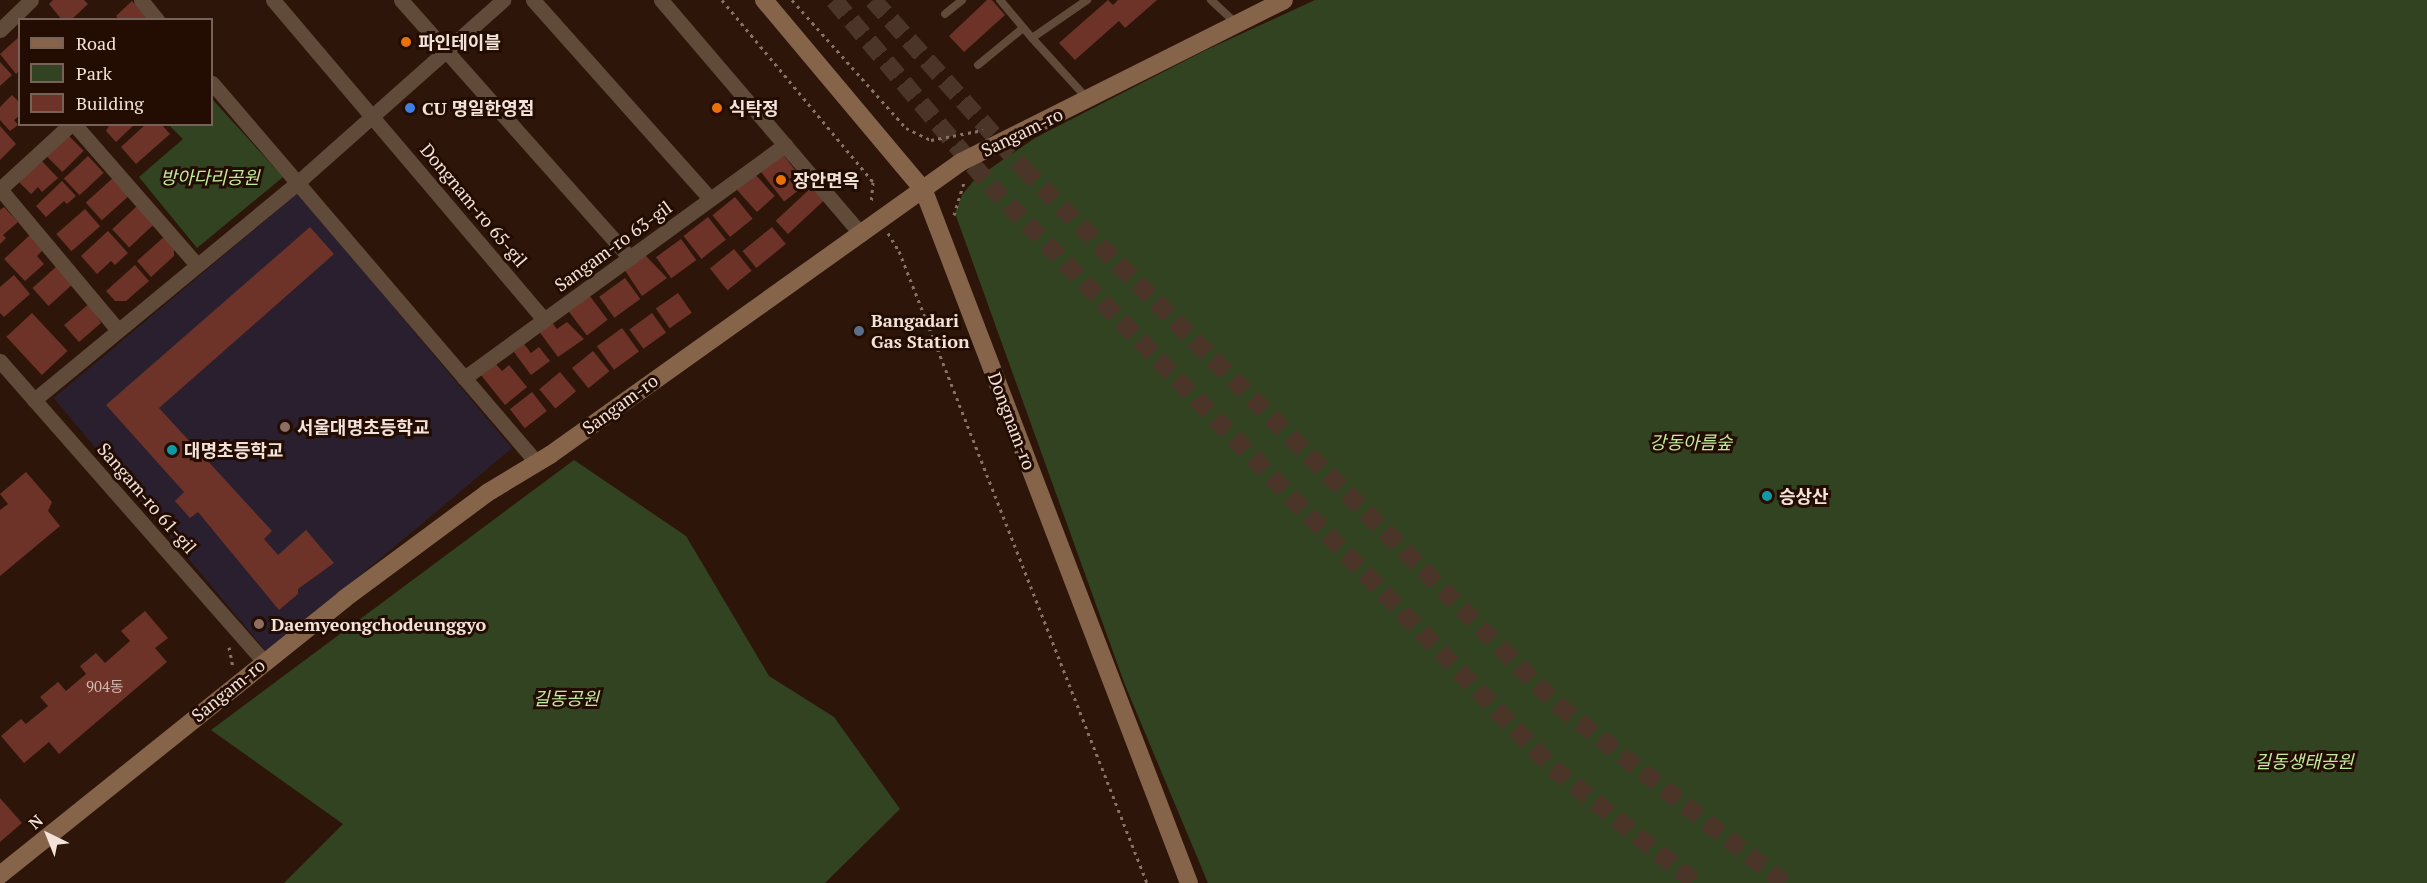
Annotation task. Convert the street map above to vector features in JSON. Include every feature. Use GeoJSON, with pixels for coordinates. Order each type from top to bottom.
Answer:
{"type":"FeatureCollection","features":[{"type":"Feature","properties":{"kind":"main road","name":"Dongnam-ro"},"geometry":{"type":"LineString","coordinates":[[764,0],[924,191],[1189,883]]}},
{"type":"Feature","properties":{"kind":"main road","name":"Sangam-ro"},"geometry":{"type":"LineString","coordinates":[[0,875],[264,661],[487,493],[537,463],[924,191],[961,162],[1284,0]]}},
{"type":"Feature","properties":{"kind":"street"},"geometry":{"type":"LineString","coordinates":[[0,30],[31,0]]}},
{"type":"Feature","properties":{"kind":"street"},"geometry":{"type":"LineString","coordinates":[[141,0],[155,18]]}},
{"type":"Feature","properties":{"kind":"street","name":"Dongnam-ro 65-gil"},"geometry":{"type":"LineString","coordinates":[[273,0],[373,115],[544,320]]}},
{"type":"Feature","properties":{"kind":"street"},"geometry":{"type":"LineString","coordinates":[[401,0],[630,258]]}},
{"type":"Feature","properties":{"kind":"street"},"geometry":{"type":"LineString","coordinates":[[34,400],[117,329],[297,183],[504,0]]}},
{"type":"Feature","properties":{"kind":"street"},"geometry":{"type":"LineString","coordinates":[[533,0],[710,200]]}},
{"type":"Feature","properties":{"kind":"street"},"geometry":{"type":"LineString","coordinates":[[661,0],[861,234]]}},
{"type":"Feature","properties":{"kind":"street"},"geometry":{"type":"LineString","coordinates":[[213,84],[537,463]]}},
{"type":"Feature","properties":{"kind":"street"},"geometry":{"type":"LineString","coordinates":[[71,126],[0,189],[117,329]]}},
{"type":"Feature","properties":{"kind":"street"},"geometry":{"type":"LineString","coordinates":[[75,126],[196,264]]}},
{"type":"Feature","properties":{"kind":"street","name":"Sangam-ro 63-gil"},"geometry":{"type":"LineString","coordinates":[[464,378],[785,145]]}},
{"type":"Feature","properties":{"kind":"street","name":"Sangam-ro 61-gil"},"geometry":{"type":"LineString","coordinates":[[0,361],[264,661]]}},
{"type":"Feature","properties":{"kind":"lane"},"geometry":{"type":"LineString","coordinates":[[945,14],[962,0]]}},
{"type":"Feature","properties":{"kind":"lane"},"geometry":{"type":"LineString","coordinates":[[1000,0],[1085,96]]}},
{"type":"Feature","properties":{"kind":"lane"},"geometry":{"type":"LineString","coordinates":[[1032,38],[1087,0]]}},
{"type":"Feature","properties":{"kind":"lane"},"geometry":{"type":"LineString","coordinates":[[1211,0],[1237,24]]}},
{"type":"Feature","properties":{"kind":"lane"},"geometry":{"type":"LineString","coordinates":[[978,65],[1023,28]]}},
{"type":"Feature","properties":{"kind":"path"},"geometry":{"type":"LineString","coordinates":[[722,0],[873,182],[871,204],[899,251],[1147,883]]}},
{"type":"Feature","properties":{"kind":"path"},"geometry":{"type":"LineString","coordinates":[[792,0],[906,128],[921,135]]}},
{"type":"Feature","properties":{"kind":"path"},"geometry":{"type":"LineString","coordinates":[[955,219],[953,211],[963,184],[971,178]]}},
{"type":"Feature","properties":{"kind":"shaded area","name":"서울대명초등학교"},"geometry":{"type":"Polygon","coordinates":[[[298,193],[512,448],[268,653],[54,398],[298,193]]]}},
{"type":"Feature","properties":{"kind":"green space","name":"강동아름숲"},"geometry":{"type":"Polygon","coordinates":[[[1315,0],[2427,0],[2427,883],[1208,883],[1125,685],[955,213],[962,195],[975,179],[1035,138],[1204,51],[1315,0]]]}},
{"type":"Feature","properties":{"kind":"green space","name":"방아다리공원"},"geometry":{"type":"Polygon","coordinates":[[[213,100],[283,177],[197,248],[139,177],[183,139],[170,126],[213,126],[213,100]]]}},
{"type":"Feature","properties":{"kind":"green space","name":"길동공원"},"geometry":{"type":"Polygon","coordinates":[[[574,460],[686,536],[769,676],[834,717],[900,809],[825,883],[284,883],[343,824],[211,730],[574,460]]]}},
{"type":"Feature","properties":{"kind":"building"},"geometry":{"type":"Polygon","coordinates":[[[53,0],[84,0],[88,4],[73,18],[60,18],[49,4],[53,0]]]}},
{"type":"Feature","properties":{"kind":"building"},"geometry":{"type":"Polygon","coordinates":[[[987,0],[992,0],[1005,15],[964,52],[949,36],[987,0]]]}},
{"type":"Feature","properties":{"kind":"building"},"geometry":{"type":"Polygon","coordinates":[[[1108,0],[1113,5],[1118,0],[1157,0],[1125,28],[1119,21],[1075,60],[1059,43],[1108,0]]]}},
{"type":"Feature","properties":{"kind":"building"},"geometry":{"type":"Polygon","coordinates":[[[132,1],[148,18],[118,18],[116,16],[132,1]]]}},
{"type":"Feature","properties":{"kind":"building"},"geometry":{"type":"Polygon","coordinates":[[[18,38],[18,72],[16,74],[0,54],[18,38]]]}},
{"type":"Feature","properties":{"kind":"building"},"geometry":{"type":"Polygon","coordinates":[[[0,62],[12,75],[0,86],[0,62]]]}},
{"type":"Feature","properties":{"kind":"building"},"geometry":{"type":"Polygon","coordinates":[[[12,95],[18,101],[18,117],[14,120],[18,125],[10,131],[0,120],[0,107],[12,95]]]}},
{"type":"Feature","properties":{"kind":"building"},"geometry":{"type":"Polygon","coordinates":[[[0,126],[16,144],[0,160],[0,126]]]}},
{"type":"Feature","properties":{"kind":"building"},"geometry":{"type":"Polygon","coordinates":[[[109,126],[133,126],[116,142],[106,131],[109,126]]]}},
{"type":"Feature","properties":{"kind":"building"},"geometry":{"type":"Polygon","coordinates":[[[144,126],[163,126],[170,134],[136,164],[121,147],[144,126]]]}},
{"type":"Feature","properties":{"kind":"building"},"geometry":{"type":"Polygon","coordinates":[[[66,133],[84,151],[62,172],[45,154],[66,133]]]}},
{"type":"Feature","properties":{"kind":"building"},"geometry":{"type":"Polygon","coordinates":[[[781,152],[806,184],[784,202],[759,169],[781,152]]]}},
{"type":"Feature","properties":{"kind":"building"},"geometry":{"type":"Polygon","coordinates":[[[88,156],[104,173],[80,195],[64,179],[88,156]]]}},
{"type":"Feature","properties":{"kind":"building"},"geometry":{"type":"Polygon","coordinates":[[[39,158],[58,178],[42,192],[38,187],[31,194],[16,179],[39,158]]]}},
{"type":"Feature","properties":{"kind":"building"},"geometry":{"type":"Polygon","coordinates":[[[754,173],[775,196],[757,212],[736,189],[754,173]]]}},
{"type":"Feature","properties":{"kind":"building"},"geometry":{"type":"Polygon","coordinates":[[[114,177],[130,195],[102,220],[86,202],[114,177]]]}},
{"type":"Feature","properties":{"kind":"building"},"geometry":{"type":"Polygon","coordinates":[[[62,181],[76,196],[67,204],[64,201],[46,217],[36,206],[62,181]]]}},
{"type":"Feature","properties":{"kind":"building"},"geometry":{"type":"Polygon","coordinates":[[[813,186],[825,199],[788,234],[776,221],[813,186]]]}},
{"type":"Feature","properties":{"kind":"building"},"geometry":{"type":"Polygon","coordinates":[[[735,197],[753,219],[730,237],[712,215],[735,197]]]}},
{"type":"Feature","properties":{"kind":"building"},"geometry":{"type":"Polygon","coordinates":[[[137,206],[154,224],[129,247],[112,229],[137,206]]]}},
{"type":"Feature","properties":{"kind":"building"},"geometry":{"type":"Polygon","coordinates":[[[4,207],[18,222],[3,235],[6,238],[0,244],[0,210],[4,207]]]}},
{"type":"Feature","properties":{"kind":"building"},"geometry":{"type":"Polygon","coordinates":[[[85,209],[100,226],[71,251],[56,234],[85,209]]]}},
{"type":"Feature","properties":{"kind":"building"},"geometry":{"type":"Polygon","coordinates":[[[708,217],[726,240],[701,259],[684,236],[708,217]]]}},
{"type":"Feature","properties":{"kind":"building","name":"대명초등학교"},"geometry":{"type":"Polygon","coordinates":[[[310,227],[334,254],[159,408],[272,531],[264,539],[278,555],[306,530],[334,563],[298,589],[298,594],[279,610],[198,512],[190,518],[175,501],[184,492],[106,405],[310,227]]]}},
{"type":"Feature","properties":{"kind":"building"},"geometry":{"type":"Polygon","coordinates":[[[772,227],[786,244],[756,268],[742,251],[772,227]]]}},
{"type":"Feature","properties":{"kind":"building"},"geometry":{"type":"Polygon","coordinates":[[[108,231],[128,253],[115,265],[111,261],[97,274],[81,256],[108,231]]]}},
{"type":"Feature","properties":{"kind":"building"},"geometry":{"type":"Polygon","coordinates":[[[31,234],[44,249],[37,256],[44,264],[25,281],[4,259],[31,234]]]}},
{"type":"Feature","properties":{"kind":"building"},"geometry":{"type":"Polygon","coordinates":[[[165,236],[174,246],[174,256],[151,277],[137,261],[165,236]]]}},
{"type":"Feature","properties":{"kind":"building"},"geometry":{"type":"Polygon","coordinates":[[[681,239],[696,260],[671,278],[656,257],[681,239]]]}},
{"type":"Feature","properties":{"kind":"building"},"geometry":{"type":"Polygon","coordinates":[[[734,249],[752,271],[728,290],[710,269],[734,249]]]}},
{"type":"Feature","properties":{"kind":"building"},"geometry":{"type":"Polygon","coordinates":[[[645,255],[667,278],[642,296],[624,269],[645,255]]]}},
{"type":"Feature","properties":{"kind":"building"},"geometry":{"type":"Polygon","coordinates":[[[135,265],[149,281],[126,301],[115,301],[106,291],[135,265]]]}},
{"type":"Feature","properties":{"kind":"building"},"geometry":{"type":"Polygon","coordinates":[[[57,266],[73,284],[49,306],[32,288],[57,266]]]}},
{"type":"Feature","properties":{"kind":"building"},"geometry":{"type":"Polygon","coordinates":[[[14,275],[30,294],[4,317],[0,313],[0,287],[14,275]]]}},
{"type":"Feature","properties":{"kind":"building"},"geometry":{"type":"Polygon","coordinates":[[[625,278],[640,299],[614,318],[599,297],[625,278]]]}},
{"type":"Feature","properties":{"kind":"building"},"geometry":{"type":"Polygon","coordinates":[[[678,293],[692,313],[670,328],[656,308],[678,293]]]}},
{"type":"Feature","properties":{"kind":"building"},"geometry":{"type":"Polygon","coordinates":[[[589,295],[608,320],[587,335],[568,311],[589,295]]]}},
{"type":"Feature","properties":{"kind":"building"},"geometry":{"type":"Polygon","coordinates":[[[90,303],[101,323],[79,342],[64,325],[90,303]]]}},
{"type":"Feature","properties":{"kind":"building"},"geometry":{"type":"Polygon","coordinates":[[[32,313],[67,351],[42,375],[6,337],[32,313]]]}},
{"type":"Feature","properties":{"kind":"building"},"geometry":{"type":"Polygon","coordinates":[[[652,313],[666,332],[643,349],[629,329],[652,313]]]}},
{"type":"Feature","properties":{"kind":"building"},"geometry":{"type":"Polygon","coordinates":[[[551,321],[557,329],[567,322],[584,339],[558,357],[538,330],[551,321]]]}},
{"type":"Feature","properties":{"kind":"building"},"geometry":{"type":"Polygon","coordinates":[[[622,328],[639,351],[614,370],[597,346],[622,328]]]}},
{"type":"Feature","properties":{"kind":"building"},"geometry":{"type":"Polygon","coordinates":[[[524,344],[531,353],[539,347],[550,361],[531,375],[514,352],[524,344]]]}},
{"type":"Feature","properties":{"kind":"building"},"geometry":{"type":"Polygon","coordinates":[[[593,351],[609,371],[588,388],[572,368],[593,351]]]}},
{"type":"Feature","properties":{"kind":"building"},"geometry":{"type":"Polygon","coordinates":[[[495,363],[502,371],[509,365],[527,387],[505,405],[481,375],[495,363]]]}},
{"type":"Feature","properties":{"kind":"building"},"geometry":{"type":"Polygon","coordinates":[[[560,372],[576,391],[555,409],[539,389],[560,372]]]}},
{"type":"Feature","properties":{"kind":"building"},"geometry":{"type":"Polygon","coordinates":[[[532,392],[547,411],[525,428],[510,409],[532,392]]]}},
{"type":"Feature","properties":{"kind":"building"},"geometry":{"type":"Polygon","coordinates":[[[26,472],[52,502],[48,511],[60,526],[0,576],[0,510],[8,504],[0,494],[26,472]]]}},
{"type":"Feature","properties":{"kind":"building"},"geometry":{"type":"Polygon","coordinates":[[[145,611],[168,638],[155,648],[167,662],[59,754],[49,742],[24,763],[1,736],[21,719],[26,724],[48,706],[40,697],[58,682],[66,691],[86,674],[80,666],[96,653],[105,663],[130,641],[121,631],[145,611]]]}},
{"type":"Feature","properties":{"kind":"building"},"geometry":{"type":"Polygon","coordinates":[[[0,798],[22,823],[0,842],[0,798]]]}},
{"type":"Feature","properties":{"kind":"tunnel"},"geometry":{"type":"LineString","coordinates":[[834,0],[990,185],[1553,768],[1696,883]]}},
{"type":"Feature","properties":{"kind":"tunnel"},"geometry":{"type":"LineString","coordinates":[[873,0],[1023,168],[1558,705],[1784,883]]}},
{"type":"Feature","properties":{"kind":"place","name":"파인테이블"},"geometry":{"type":"Point","coordinates":[406,42]}},
{"type":"Feature","properties":{"kind":"place","name":"CU 명일한영점"},"geometry":{"type":"Point","coordinates":[410,108]}},
{"type":"Feature","properties":{"kind":"place","name":"식탁정"},"geometry":{"type":"Point","coordinates":[717,108]}},
{"type":"Feature","properties":{"kind":"place","name":"장안면옥"},"geometry":{"type":"Point","coordinates":[781,180]}},
{"type":"Feature","properties":{"kind":"place","name":"Bangadari Gas Station"},"geometry":{"type":"Point","coordinates":[859,331]}},
{"type":"Feature","properties":{"kind":"place","name":"서울대명초등학교"},"geometry":{"type":"Point","coordinates":[285,427]}},
{"type":"Feature","properties":{"kind":"place","name":"대명초등학교"},"geometry":{"type":"Point","coordinates":[172,450]}},
{"type":"Feature","properties":{"kind":"place","name":"승상산"},"geometry":{"type":"Point","coordinates":[1767,496]}},
{"type":"Feature","properties":{"kind":"place","name":"Daemyeongchodeunggyo"},"geometry":{"type":"Point","coordinates":[259,624]}},
{"type":"Feature","properties":{"kind":"park label","name":"길동생태공원"},"geometry":{"type":"Point","coordinates":[2304,761]}}]}
